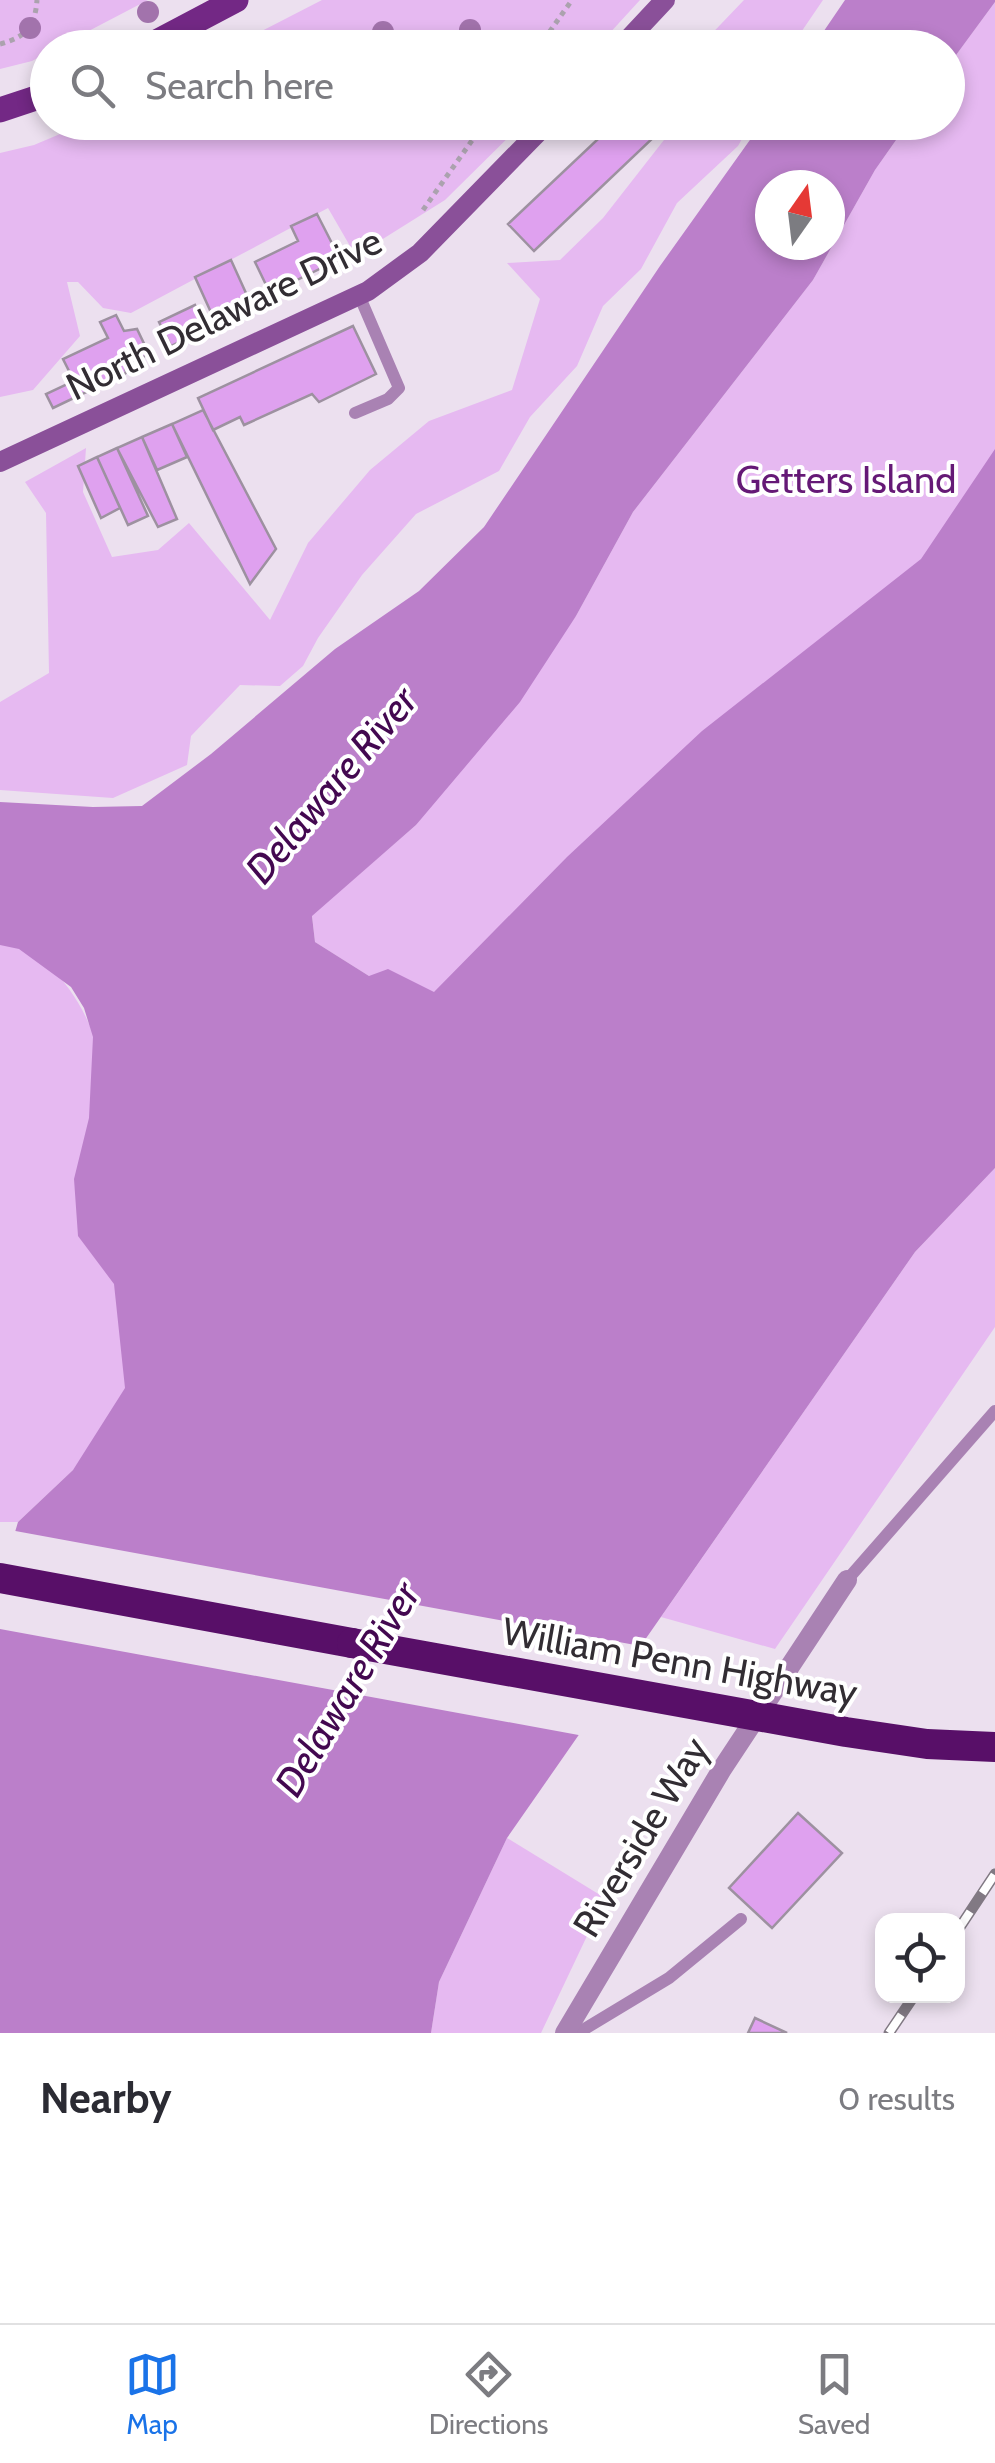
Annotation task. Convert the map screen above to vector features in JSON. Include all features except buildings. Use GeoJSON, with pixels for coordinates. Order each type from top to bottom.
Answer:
{"type":"FeatureCollection","features":[{"type":"Feature","properties":{"kind":"highway","name":"William Penn Highway"},"geometry":{"type":"LineString","coordinates":[[0,1578],[846,1732],[928,1744],[995,1747]]}},
{"type":"Feature","properties":{"kind":"main road"},"geometry":{"type":"LineString","coordinates":[[179,30],[236,0]]}},
{"type":"Feature","properties":{"kind":"main road"},"geometry":{"type":"LineString","coordinates":[[637,30],[665,0]]}},
{"type":"Feature","properties":{"kind":"main road"},"geometry":{"type":"LineString","coordinates":[[0,110],[30,100]]}},
{"type":"Feature","properties":{"kind":"main road","name":"North Delaware Drive"},"geometry":{"type":"LineString","coordinates":[[0,462],[359,295],[420,252],[530,140]]}},
{"type":"Feature","properties":{"kind":"street","name":"Riverside Way"},"geometry":{"type":"LineString","coordinates":[[565,2033],[722,1769],[847,1580]]}},
{"type":"Feature","properties":{"kind":"lane"},"geometry":{"type":"LineString","coordinates":[[356,413],[388,399],[399,388],[359,295]]}},
{"type":"Feature","properties":{"kind":"lane"},"geometry":{"type":"LineString","coordinates":[[847,1580],[995,1412]]}},
{"type":"Feature","properties":{"kind":"lane"},"geometry":{"type":"LineString","coordinates":[[578,2033],[669,1978],[740,1919]]}},
{"type":"Feature","properties":{"kind":"path"},"geometry":{"type":"LineString","coordinates":[[0,44],[27,33],[35,23],[37,0]]}},
{"type":"Feature","properties":{"kind":"path"},"geometry":{"type":"LineString","coordinates":[[551,30],[572,0]]}},
{"type":"Feature","properties":{"kind":"green space"},"geometry":{"type":"Polygon","coordinates":[[[0,0],[148,0],[91,30],[30,30],[30,62],[0,69],[0,0]]]}},
{"type":"Feature","properties":{"kind":"green space"},"geometry":{"type":"Polygon","coordinates":[[[322,0],[640,0],[613,30],[264,30],[322,0]]]}},
{"type":"Feature","properties":{"kind":"green space"},"geometry":{"type":"Polygon","coordinates":[[[744,0],[823,0],[803,30],[715,30],[744,0]]]}},
{"type":"Feature","properties":{"kind":"green space","name":"Getters Island"},"geometry":{"type":"Polygon","coordinates":[[[995,2],[995,567],[457,1044],[369,976],[315,942],[312,915],[416,825],[576,616],[633,512],[813,280],[824,260],[845,260],[845,223],[896,140],[965,140],[965,43],[995,2]]]}},
{"type":"Feature","properties":{"kind":"green space"},"geometry":{"type":"Polygon","coordinates":[[[46,140],[506,140],[445,200],[362,252],[350,246],[328,208],[131,313],[103,308],[78,282],[67,282],[80,336],[33,390],[0,397],[0,153],[46,140]]]}},
{"type":"Feature","properties":{"kind":"green space"},"geometry":{"type":"Polygon","coordinates":[[[664,140],[741,140],[677,203],[641,269],[603,306],[577,366],[530,417],[499,471],[416,514],[362,575],[303,666],[280,686],[240,685],[191,736],[187,765],[113,798],[0,790],[0,702],[49,673],[46,513],[25,482],[86,448],[83,492],[112,557],[158,550],[189,523],[270,620],[308,543],[370,470],[429,421],[512,390],[540,299],[507,263],[560,260],[603,218],[664,140]]]}},
{"type":"Feature","properties":{"kind":"green space"},"geometry":{"type":"Polygon","coordinates":[[[0,919],[67,986],[94,1037],[156,1372],[73,1470],[18,1522],[0,1522],[0,919]]]}},
{"type":"Feature","properties":{"kind":"green space"},"geometry":{"type":"Polygon","coordinates":[[[995,1168],[995,1327],[775,1649],[661,1617],[915,1252],[995,1168]]]}},
{"type":"Feature","properties":{"kind":"green space"},"geometry":{"type":"Polygon","coordinates":[[[507,1838],[605,1898],[541,2033],[431,2033],[439,1982],[507,1838]]]}},
{"type":"Feature","properties":{"kind":"water"},"geometry":{"type":"Polygon","coordinates":[[[845,0],[995,0],[965,43],[965,30],[825,30],[845,0]]]}},
{"type":"Feature","properties":{"kind":"water","name":"Delaware River"},"geometry":{"type":"Polygon","coordinates":[[[750,140],[896,140],[845,223],[845,170],[755,170],[755,260],[824,260],[813,280],[633,512],[576,616],[520,702],[416,825],[312,916],[315,942],[369,976],[388,969],[434,992],[567,857],[702,731],[921,559],[995,449],[995,1168],[915,1252],[507,1838],[439,1982],[431,2033],[0,2033],[0,1583],[18,1522],[73,1470],[125,1388],[114,1284],[78,1236],[74,1179],[89,1118],[93,1037],[84,1008],[71,987],[19,949],[0,945],[0,802],[142,806],[211,754],[335,649],[419,591],[484,527],[750,140]]]}},
{"type":"Feature","properties":{"kind":"pier"},"geometry":{"type":"Polygon","coordinates":[[[10,1530],[646,1647],[584,1736],[0,1629],[0,1565],[10,1530]]]}},
{"type":"Feature","properties":{"kind":"railway"},"geometry":{"type":"LineString","coordinates":[[965,1919],[995,1874]]}},
{"type":"Feature","properties":{"kind":"railway"},"geometry":{"type":"LineString","coordinates":[[889,2033],[909,2003]]}}]}
